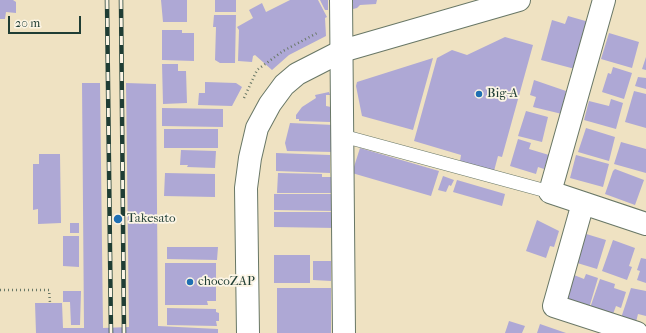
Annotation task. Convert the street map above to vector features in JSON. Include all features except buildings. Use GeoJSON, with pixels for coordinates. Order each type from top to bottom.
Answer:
{"type":"FeatureCollection","features":[{"type":"Feature","properties":{"kind":"street"},"geometry":{"type":"LineString","coordinates":[[341,0],[344,333]]}},
{"type":"Feature","properties":{"kind":"street"},"geometry":{"type":"LineString","coordinates":[[248,333],[246,188],[250,158],[257,128],[270,104],[284,85],[297,74],[342,52],[519,0]]}},
{"type":"Feature","properties":{"kind":"street"},"geometry":{"type":"LineString","coordinates":[[604,0],[550,192],[646,224]]}},
{"type":"Feature","properties":{"kind":"street"},"geometry":{"type":"LineString","coordinates":[[583,203],[554,306],[634,333]]}},
{"type":"Feature","properties":{"kind":"lane"},"geometry":{"type":"LineString","coordinates":[[343,136],[550,192]]}},
{"type":"Feature","properties":{"kind":"path"},"geometry":{"type":"LineString","coordinates":[[0,290],[49,290],[50,303]]}},
{"type":"Feature","properties":{"kind":"railway"},"geometry":{"type":"LineString","coordinates":[[107,0],[111,333]]}},
{"type":"Feature","properties":{"kind":"railway"},"geometry":{"type":"LineString","coordinates":[[121,0],[124,333]]}},
{"type":"Feature","properties":{"kind":"place","name":"Big-A"},"geometry":{"type":"Point","coordinates":[479,94]}},
{"type":"Feature","properties":{"kind":"place","name":"Takesato"},"geometry":{"type":"Point","coordinates":[118,219]}},
{"type":"Feature","properties":{"kind":"place","name":"chocoZAP"},"geometry":{"type":"Point","coordinates":[190,282]}}]}
